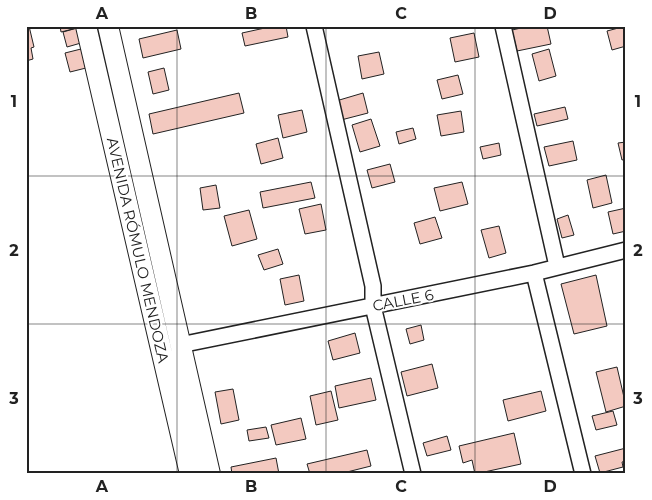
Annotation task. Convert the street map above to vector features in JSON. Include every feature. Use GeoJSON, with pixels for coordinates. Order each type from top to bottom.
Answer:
{"type":"FeatureCollection","features":[{"type":"Feature","properties":{"kind":"street","name":"AVENIDA RÓMULO MENDOZA"},"geometry":{"type":"LineString","coordinates":[[86,26],[190,474]]}},
{"type":"Feature","properties":{"kind":"street","name":"AVENIDA RÓMULO MENDOZA"},"geometry":{"type":"LineString","coordinates":[[108,26],[210,474]]}},
{"type":"Feature","properties":{"kind":"street"},"geometry":{"type":"LineString","coordinates":[[314,26],[373,286],[373,306],[413,474]]}},
{"type":"Feature","properties":{"kind":"street"},"geometry":{"type":"LineString","coordinates":[[502,26],[557,266]]}},
{"type":"Feature","properties":{"kind":"street","name":"CALLE 6"},"geometry":{"type":"LineString","coordinates":[[180,345],[534,273],[626,250]]}},
{"type":"Feature","properties":{"kind":"street"},"geometry":{"type":"LineString","coordinates":[[534,273],[583,474]]}},
{"type":"Feature","properties":{"kind":"building"},"geometry":{"type":"Polygon","coordinates":[[[26,26],[29,26],[34,47],[31,48],[33,59],[26,61],[26,26]]]}},
{"type":"Feature","properties":{"kind":"building"},"geometry":{"type":"Polygon","coordinates":[[[60,26],[77,26],[77,28],[61,32],[60,26]]]}},
{"type":"Feature","properties":{"kind":"building"},"geometry":{"type":"Polygon","coordinates":[[[274,26],[286,26],[288,37],[245,46],[242,33],[274,26]]]}},
{"type":"Feature","properties":{"kind":"building"},"geometry":{"type":"Polygon","coordinates":[[[530,26],[547,26],[551,44],[517,51],[512,30],[530,26]]]}},
{"type":"Feature","properties":{"kind":"building"},"geometry":{"type":"Polygon","coordinates":[[[626,26],[626,46],[612,50],[607,31],[626,26]]]}},
{"type":"Feature","properties":{"kind":"building"},"geometry":{"type":"Polygon","coordinates":[[[77,28],[81,43],[67,47],[63,32],[77,28]]]}},
{"type":"Feature","properties":{"kind":"building"},"geometry":{"type":"Polygon","coordinates":[[[177,30],[181,49],[143,58],[139,39],[177,30]]]}},
{"type":"Feature","properties":{"kind":"building"},"geometry":{"type":"Polygon","coordinates":[[[474,33],[479,57],[455,62],[450,38],[474,33]]]}},
{"type":"Feature","properties":{"kind":"building"},"geometry":{"type":"Polygon","coordinates":[[[81,49],[86,68],[70,72],[65,53],[81,49]]]}},
{"type":"Feature","properties":{"kind":"building"},"geometry":{"type":"Polygon","coordinates":[[[549,49],[556,76],[539,81],[532,54],[549,49]]]}},
{"type":"Feature","properties":{"kind":"building"},"geometry":{"type":"Polygon","coordinates":[[[379,52],[384,74],[362,79],[358,56],[379,52]]]}},
{"type":"Feature","properties":{"kind":"building"},"geometry":{"type":"Polygon","coordinates":[[[164,68],[169,90],[153,94],[148,72],[164,68]]]}},
{"type":"Feature","properties":{"kind":"building"},"geometry":{"type":"Polygon","coordinates":[[[458,75],[463,94],[442,99],[437,80],[458,75]]]}},
{"type":"Feature","properties":{"kind":"building"},"geometry":{"type":"Polygon","coordinates":[[[239,93],[244,113],[153,134],[149,114],[239,93]]]}},
{"type":"Feature","properties":{"kind":"building"},"geometry":{"type":"Polygon","coordinates":[[[363,93],[368,113],[341,120],[336,101],[363,93]]]}},
{"type":"Feature","properties":{"kind":"building"},"geometry":{"type":"Polygon","coordinates":[[[565,107],[568,119],[537,126],[534,114],[565,107]]]}},
{"type":"Feature","properties":{"kind":"building"},"geometry":{"type":"Polygon","coordinates":[[[302,110],[307,132],[283,138],[278,115],[302,110]]]}},
{"type":"Feature","properties":{"kind":"building"},"geometry":{"type":"Polygon","coordinates":[[[461,111],[464,132],[441,136],[437,115],[461,111]]]}},
{"type":"Feature","properties":{"kind":"building"},"geometry":{"type":"Polygon","coordinates":[[[371,119],[380,146],[360,152],[352,125],[371,119]]]}},
{"type":"Feature","properties":{"kind":"building"},"geometry":{"type":"Polygon","coordinates":[[[413,128],[416,139],[399,144],[396,132],[413,128]]]}},
{"type":"Feature","properties":{"kind":"building"},"geometry":{"type":"Polygon","coordinates":[[[278,138],[283,158],[261,164],[256,144],[278,138]]]}},
{"type":"Feature","properties":{"kind":"building"},"geometry":{"type":"Polygon","coordinates":[[[573,141],[577,160],[549,166],[544,147],[573,141]]]}},
{"type":"Feature","properties":{"kind":"building"},"geometry":{"type":"Polygon","coordinates":[[[626,142],[626,159],[622,160],[618,143],[626,142]]]}},
{"type":"Feature","properties":{"kind":"building"},"geometry":{"type":"Polygon","coordinates":[[[499,143],[501,155],[483,159],[480,147],[499,143]]]}},
{"type":"Feature","properties":{"kind":"building"},"geometry":{"type":"Polygon","coordinates":[[[390,164],[395,182],[372,188],[367,170],[390,164]]]}},
{"type":"Feature","properties":{"kind":"building"},"geometry":{"type":"Polygon","coordinates":[[[606,175],[612,203],[593,208],[587,180],[606,175]]]}},
{"type":"Feature","properties":{"kind":"building"},"geometry":{"type":"Polygon","coordinates":[[[311,182],[315,198],[263,208],[260,192],[311,182]]]}},
{"type":"Feature","properties":{"kind":"building"},"geometry":{"type":"Polygon","coordinates":[[[462,182],[468,204],[440,211],[434,188],[462,182]]]}},
{"type":"Feature","properties":{"kind":"building"},"geometry":{"type":"Polygon","coordinates":[[[216,185],[220,208],[203,210],[200,188],[216,185]]]}},
{"type":"Feature","properties":{"kind":"building"},"geometry":{"type":"Polygon","coordinates":[[[321,204],[326,230],[305,234],[299,209],[321,204]]]}},
{"type":"Feature","properties":{"kind":"building"},"geometry":{"type":"Polygon","coordinates":[[[626,208],[626,231],[613,234],[608,212],[626,208]]]}},
{"type":"Feature","properties":{"kind":"building"},"geometry":{"type":"Polygon","coordinates":[[[249,210],[257,239],[232,246],[224,216],[249,210]]]}},
{"type":"Feature","properties":{"kind":"building"},"geometry":{"type":"Polygon","coordinates":[[[568,215],[574,235],[562,238],[557,219],[568,215]]]}},
{"type":"Feature","properties":{"kind":"building"},"geometry":{"type":"Polygon","coordinates":[[[435,217],[442,238],[420,244],[414,223],[435,217]]]}},
{"type":"Feature","properties":{"kind":"building"},"geometry":{"type":"Polygon","coordinates":[[[499,226],[506,253],[489,258],[481,230],[499,226]]]}},
{"type":"Feature","properties":{"kind":"building"},"geometry":{"type":"Polygon","coordinates":[[[278,249],[283,264],[264,270],[258,255],[278,249]]]}},
{"type":"Feature","properties":{"kind":"building"},"geometry":{"type":"Polygon","coordinates":[[[299,275],[304,301],[285,305],[280,279],[299,275]]]}},
{"type":"Feature","properties":{"kind":"building"},"geometry":{"type":"Polygon","coordinates":[[[596,275],[607,326],[574,334],[561,284],[596,275]]]}},
{"type":"Feature","properties":{"kind":"building"},"geometry":{"type":"Polygon","coordinates":[[[421,325],[424,340],[410,344],[406,329],[421,325]]]}},
{"type":"Feature","properties":{"kind":"building"},"geometry":{"type":"Polygon","coordinates":[[[355,333],[360,353],[333,360],[328,341],[355,333]]]}},
{"type":"Feature","properties":{"kind":"building"},"geometry":{"type":"Polygon","coordinates":[[[432,364],[438,388],[407,396],[401,372],[432,364]]]}},
{"type":"Feature","properties":{"kind":"building"},"geometry":{"type":"Polygon","coordinates":[[[617,367],[626,406],[606,412],[596,372],[617,367]]]}},
{"type":"Feature","properties":{"kind":"building"},"geometry":{"type":"Polygon","coordinates":[[[371,378],[376,400],[339,408],[335,386],[371,378]]]}},
{"type":"Feature","properties":{"kind":"building"},"geometry":{"type":"Polygon","coordinates":[[[233,389],[239,420],[221,424],[215,392],[233,389]]]}},
{"type":"Feature","properties":{"kind":"building"},"geometry":{"type":"Polygon","coordinates":[[[331,391],[338,420],[316,425],[310,396],[331,391]]]}},
{"type":"Feature","properties":{"kind":"building"},"geometry":{"type":"Polygon","coordinates":[[[541,391],[546,411],[508,421],[503,400],[541,391]]]}},
{"type":"Feature","properties":{"kind":"building"},"geometry":{"type":"Polygon","coordinates":[[[613,411],[617,425],[596,430],[592,416],[613,411]]]}},
{"type":"Feature","properties":{"kind":"building"},"geometry":{"type":"Polygon","coordinates":[[[301,418],[306,439],[276,445],[271,425],[301,418]]]}},
{"type":"Feature","properties":{"kind":"building"},"geometry":{"type":"Polygon","coordinates":[[[266,427],[269,438],[249,441],[247,430],[266,427]]]}},
{"type":"Feature","properties":{"kind":"building"},"geometry":{"type":"Polygon","coordinates":[[[514,433],[521,464],[475,474],[472,460],[463,463],[459,446],[514,433]]]}},
{"type":"Feature","properties":{"kind":"building"},"geometry":{"type":"Polygon","coordinates":[[[447,436],[451,450],[427,456],[423,443],[447,436]]]}},
{"type":"Feature","properties":{"kind":"building"},"geometry":{"type":"Polygon","coordinates":[[[626,448],[626,461],[622,462],[623,467],[600,473],[595,456],[626,448]]]}},
{"type":"Feature","properties":{"kind":"building"},"geometry":{"type":"Polygon","coordinates":[[[367,450],[371,466],[339,474],[310,474],[307,464],[367,450]]]}},
{"type":"Feature","properties":{"kind":"building"},"geometry":{"type":"Polygon","coordinates":[[[276,458],[279,474],[232,474],[231,467],[276,458]]]}}]}
